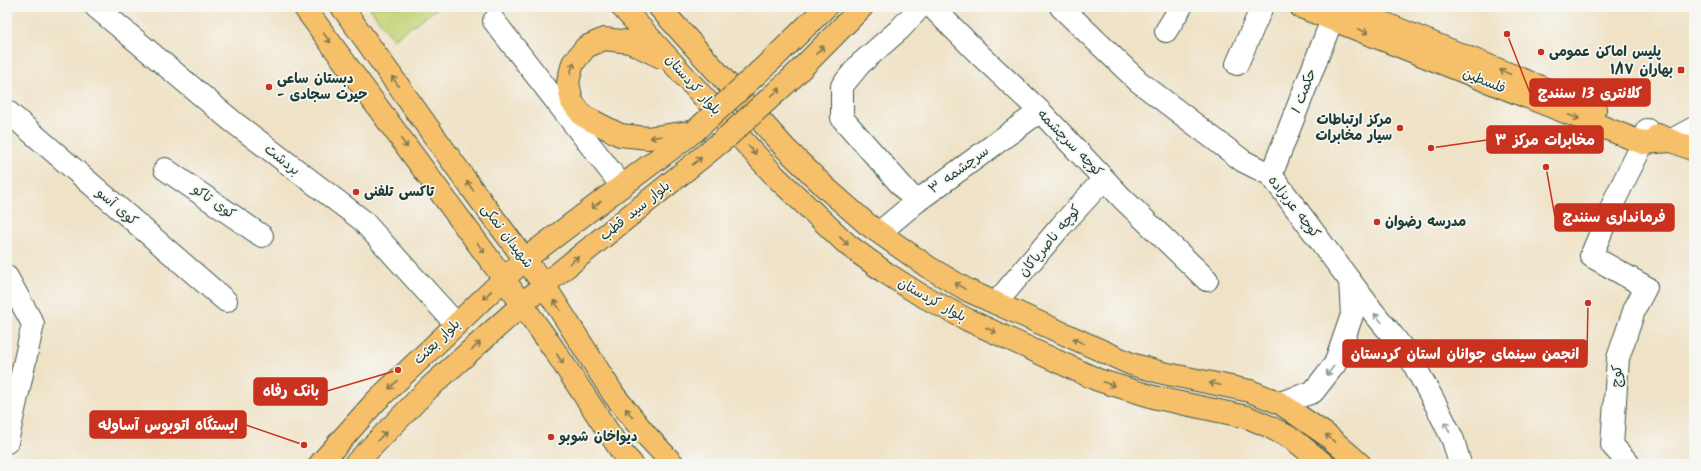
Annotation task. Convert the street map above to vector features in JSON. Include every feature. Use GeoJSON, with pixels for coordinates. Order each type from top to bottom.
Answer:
{"type":"FeatureCollection","features":[{"type":"Feature","properties":{"kind":"main road","name":"شهیدان نمکی"},"geometry":{"type":"LineString","coordinates":[[304,7],[522,304],[623,454],[632,464]]}},
{"type":"Feature","properties":{"kind":"main road","name":"شهیدان نمکی"},"geometry":{"type":"LineString","coordinates":[[342,7],[472,189],[544,285],[614,395],[646,435],[673,464]]}},
{"type":"Feature","properties":{"kind":"main road","name":"بلوار کردستان"},"geometry":{"type":"LineString","coordinates":[[622,7],[672,62],[726,126],[776,177],[848,245],[886,273],[919,294],[968,320],[1098,380],[1157,398],[1247,417],[1294,440],[1324,464]]}},
{"type":"Feature","properties":{"kind":"main road","name":"بلوار کردستان"},"geometry":{"type":"LineString","coordinates":[[659,7],[786,148],[826,188],[867,224],[928,267],[969,291],[1130,364],[1163,373],[1250,391],[1280,403],[1328,436],[1360,464]]}},
{"type":"Feature","properties":{"kind":"main road","name":"بلوار سید قطب"},"geometry":{"type":"LineString","coordinates":[[525,259],[694,131],[775,57],[826,7]]}},
{"type":"Feature","properties":{"kind":"main road"},"geometry":{"type":"LineString","coordinates":[[726,126],[793,78],[862,7]]}},
{"type":"Feature","properties":{"kind":"main road","name":"فلسطین"},"geometry":{"type":"LineString","coordinates":[[1300,7],[1337,11],[1645,137],[1670,140],[1694,150]]}},
{"type":"Feature","properties":{"kind":"main road"},"geometry":{"type":"LineString","coordinates":[[672,62],[630,42],[604,39],[586,47],[573,62],[568,82],[572,102],[583,116],[620,135],[648,138],[694,131]]}},
{"type":"Feature","properties":{"kind":"main road"},"geometry":{"type":"LineString","coordinates":[[345,63],[369,45]]}},
{"type":"Feature","properties":{"kind":"main road"},"geometry":{"type":"LineString","coordinates":[[726,126],[745,103]]}},
{"type":"Feature","properties":{"kind":"main road","name":"بلوار سید قطب"},"geometry":{"type":"LineString","coordinates":[[544,285],[726,126]]}},
{"type":"Feature","properties":{"kind":"main road","name":"بلوار بعثت"},"geometry":{"type":"LineString","coordinates":[[320,464],[375,402],[525,259]]}},
{"type":"Feature","properties":{"kind":"main road","name":"بلوار بعثت"},"geometry":{"type":"LineString","coordinates":[[355,464],[429,388],[544,285]]}},
{"type":"Feature","properties":{"kind":"street","name":"بردشت"},"geometry":{"type":"LineString","coordinates":[[96,7],[232,120],[362,220],[456,324]]}},
{"type":"Feature","properties":{"kind":"street"},"geometry":{"type":"LineString","coordinates":[[916,202],[842,118],[841,108],[842,86],[860,64],[900,29],[920,7]]}},
{"type":"Feature","properties":{"kind":"street","name":"کوچه سرچشمه"},"geometry":{"type":"LineString","coordinates":[[932,7],[982,57],[1040,111],[1104,179],[1207,280]]}},
{"type":"Feature","properties":{"kind":"street","name":"کوچه عربزاده"},"geometry":{"type":"LineString","coordinates":[[1061,7],[1138,81],[1243,161],[1271,175],[1374,313],[1394,336],[1412,361],[1453,440],[1460,464]]}},
{"type":"Feature","properties":{"kind":"street"},"geometry":{"type":"LineString","coordinates":[[1166,31],[1181,7]]}},
{"type":"Feature","properties":{"kind":"street"},"geometry":{"type":"LineString","coordinates":[[1237,64],[1262,7]]}},
{"type":"Feature","properties":{"kind":"street","name":"حکمت 1"},"geometry":{"type":"LineString","coordinates":[[1271,175],[1337,11]]}},
{"type":"Feature","properties":{"kind":"street"},"geometry":{"type":"LineString","coordinates":[[494,21],[622,186]]}},
{"type":"Feature","properties":{"kind":"street","name":"سرچشمه ۳"},"geometry":{"type":"LineString","coordinates":[[880,232],[916,202],[1040,111]]}},
{"type":"Feature","properties":{"kind":"street","name":"کوی آسو"},"geometry":{"type":"LineString","coordinates":[[8,112],[226,301]]}},
{"type":"Feature","properties":{"kind":"street"},"geometry":{"type":"LineString","coordinates":[[1670,140],[1694,128]]}},
{"type":"Feature","properties":{"kind":"street","name":"کوچ"},"geometry":{"type":"LineString","coordinates":[[1628,464],[1612,445],[1618,358],[1635,308],[1646,287],[1591,256],[1616,197],[1645,137]]}},
{"type":"Feature","properties":{"kind":"street","name":"کوی تاکو"},"geometry":{"type":"LineString","coordinates":[[165,169],[262,236]]}},
{"type":"Feature","properties":{"kind":"street","name":"کوچه ناصرپاکان"},"geometry":{"type":"LineString","coordinates":[[996,303],[1061,226],[1104,179]]}},
{"type":"Feature","properties":{"kind":"street"},"geometry":{"type":"LineString","coordinates":[[7,278],[33,324],[7,442]]}},
{"type":"Feature","properties":{"kind":"street"},"geometry":{"type":"LineString","coordinates":[[1280,403],[1313,392],[1335,364],[1352,315],[1350,280]]}},
{"type":"Feature","properties":{"kind":"green space"},"geometry":{"type":"Polygon","coordinates":[[[369,7],[439,7],[393,39],[369,7]]]}},
{"type":"Feature","properties":{"kind":"place","name":"کلانتری 13 سنندج"},"geometry":{"type":"Point","coordinates":[1507,34]}},
{"type":"Feature","properties":{"kind":"place","name":"پلیس اماکن عمومی"},"geometry":{"type":"Point","coordinates":[1541,52]}},
{"type":"Feature","properties":{"kind":"place","name":"بهاران ۱/۱۷"},"geometry":{"type":"Point","coordinates":[1681,70]}},
{"type":"Feature","properties":{"kind":"place","name":"دبستان ساعی - حیرت سجادی"},"geometry":{"type":"Point","coordinates":[269,87]}},
{"type":"Feature","properties":{"kind":"place","name":"مرکز ارتباطات سیار مخابرات"},"geometry":{"type":"Point","coordinates":[1400,128]}},
{"type":"Feature","properties":{"kind":"place","name":"مخابرات مرکز ۳"},"geometry":{"type":"Point","coordinates":[1431,148]}},
{"type":"Feature","properties":{"kind":"place","name":"فرمانداری سنندج"},"geometry":{"type":"Point","coordinates":[1546,167]}},
{"type":"Feature","properties":{"kind":"place","name":"تاکسی تلفنی"},"geometry":{"type":"Point","coordinates":[356,192]}},
{"type":"Feature","properties":{"kind":"place","name":"مدرسه رضوان"},"geometry":{"type":"Point","coordinates":[1377,222]}},
{"type":"Feature","properties":{"kind":"place","name":"انجمن سینمای جوانان استان کردستان"},"geometry":{"type":"Point","coordinates":[1588,303]}},
{"type":"Feature","properties":{"kind":"place","name":"بانک رفاه"},"geometry":{"type":"Point","coordinates":[398,370]}},
{"type":"Feature","properties":{"kind":"place","name":"دیواخان شوبو"},"geometry":{"type":"Point","coordinates":[551,437]}},
{"type":"Feature","properties":{"kind":"place","name":"ایستگاه اتوبوس آساوله"},"geometry":{"type":"Point","coordinates":[304,445]}}]}
